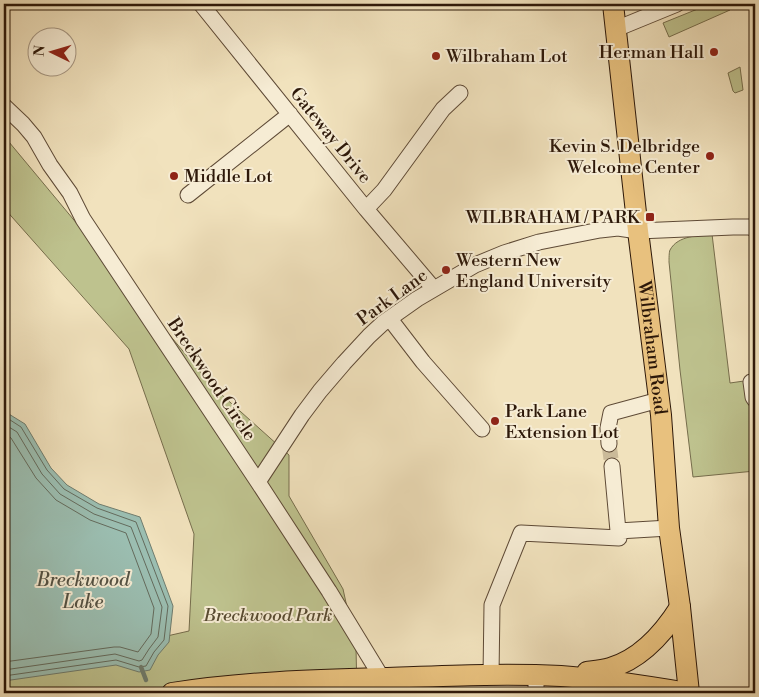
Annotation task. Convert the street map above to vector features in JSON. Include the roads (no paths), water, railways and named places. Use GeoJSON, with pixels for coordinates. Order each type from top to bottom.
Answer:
{"type":"FeatureCollection","features":[{"type":"Feature","properties":{"kind":"main road","name":"Wilbraham Road"},"geometry":{"type":"LineString","coordinates":[[613,4],[638,232],[661,416],[669,528],[689,693]]}},
{"type":"Feature","properties":{"kind":"main road"},"geometry":{"type":"LineString","coordinates":[[172,693],[231,686],[390,686],[491,676],[536,684],[564,676],[610,668],[636,656],[657,638],[680,608]]}},
{"type":"Feature","properties":{"kind":"main road"},"geometry":{"type":"LineString","coordinates":[[564,676],[618,687],[689,693]]}},
{"type":"Feature","properties":{"kind":"street","name":"Gateway Drive"},"geometry":{"type":"LineString","coordinates":[[201,4],[366,209],[434,289]]}},
{"type":"Feature","properties":{"kind":"street"},"geometry":{"type":"LineString","coordinates":[[616,29],[677,4]]}},
{"type":"Feature","properties":{"kind":"street"},"geometry":{"type":"LineString","coordinates":[[366,209],[384,190],[443,109],[460,93]]}},
{"type":"Feature","properties":{"kind":"street","name":"Breckwood Circle"},"geometry":{"type":"LineString","coordinates":[[4,106],[34,137],[50,165],[70,193],[88,227],[258,482],[390,686]]}},
{"type":"Feature","properties":{"kind":"street"},"geometry":{"type":"LineString","coordinates":[[188,196],[290,114]]}},
{"type":"Feature","properties":{"kind":"street","name":"Park Lane"},"geometry":{"type":"LineString","coordinates":[[258,482],[309,406],[332,376],[369,336],[400,311],[475,265],[539,242],[581,233],[618,228],[638,232],[733,227],[755,229]]}},
{"type":"Feature","properties":{"kind":"street"},"geometry":{"type":"LineString","coordinates":[[390,318],[423,362],[482,429]]}},
{"type":"Feature","properties":{"kind":"street"},"geometry":{"type":"LineString","coordinates":[[751,382],[755,400]]}},
{"type":"Feature","properties":{"kind":"street"},"geometry":{"type":"LineString","coordinates":[[609,444],[608,428],[611,413],[659,400]]}},
{"type":"Feature","properties":{"kind":"street"},"geometry":{"type":"LineString","coordinates":[[491,676],[492,605],[521,533],[619,538],[612,466]]}},
{"type":"Feature","properties":{"kind":"street"},"geometry":{"type":"LineString","coordinates":[[618,531],[669,528]]}},
{"type":"Feature","properties":{"kind":"water","name":"Breckwood Lake"},"geometry":{"type":"Polygon","coordinates":[[[4,411],[25,424],[51,468],[67,485],[99,504],[140,517],[173,606],[169,642],[158,655],[150,670],[139,672],[116,665],[4,681],[4,411]]]}},
{"type":"Feature","properties":{"kind":"waterway"},"geometry":{"type":"LineString","coordinates":[[141,667],[146,680]]}},
{"type":"Feature","properties":{"kind":"tunnel"},"geometry":{"type":"LineString","coordinates":[[609,444],[612,466]]}},
{"type":"Feature","properties":{"kind":"place","name":"Herman Hall"},"geometry":{"type":"Point","coordinates":[714,52]}},
{"type":"Feature","properties":{"kind":"place","name":"Wilbraham Lot"},"geometry":{"type":"Point","coordinates":[436,56]}},
{"type":"Feature","properties":{"kind":"place","name":"Kevin S. Delbridge Welcome Center"},"geometry":{"type":"Point","coordinates":[710,156]}},
{"type":"Feature","properties":{"kind":"place","name":"Middle Lot"},"geometry":{"type":"Point","coordinates":[174,176]}},
{"type":"Feature","properties":{"kind":"place","name":"WILBRAHAM / PARK"},"geometry":{"type":"Point","coordinates":[650,217]}},
{"type":"Feature","properties":{"kind":"place","name":"Western New England University"},"geometry":{"type":"Point","coordinates":[446,270]}},
{"type":"Feature","properties":{"kind":"place","name":"Park Lane Extension Lot"},"geometry":{"type":"Point","coordinates":[495,421]}},
{"type":"Feature","properties":{"kind":"park label","name":"Breckwood Park"},"geometry":{"type":"Point","coordinates":[268,615]}}]}
